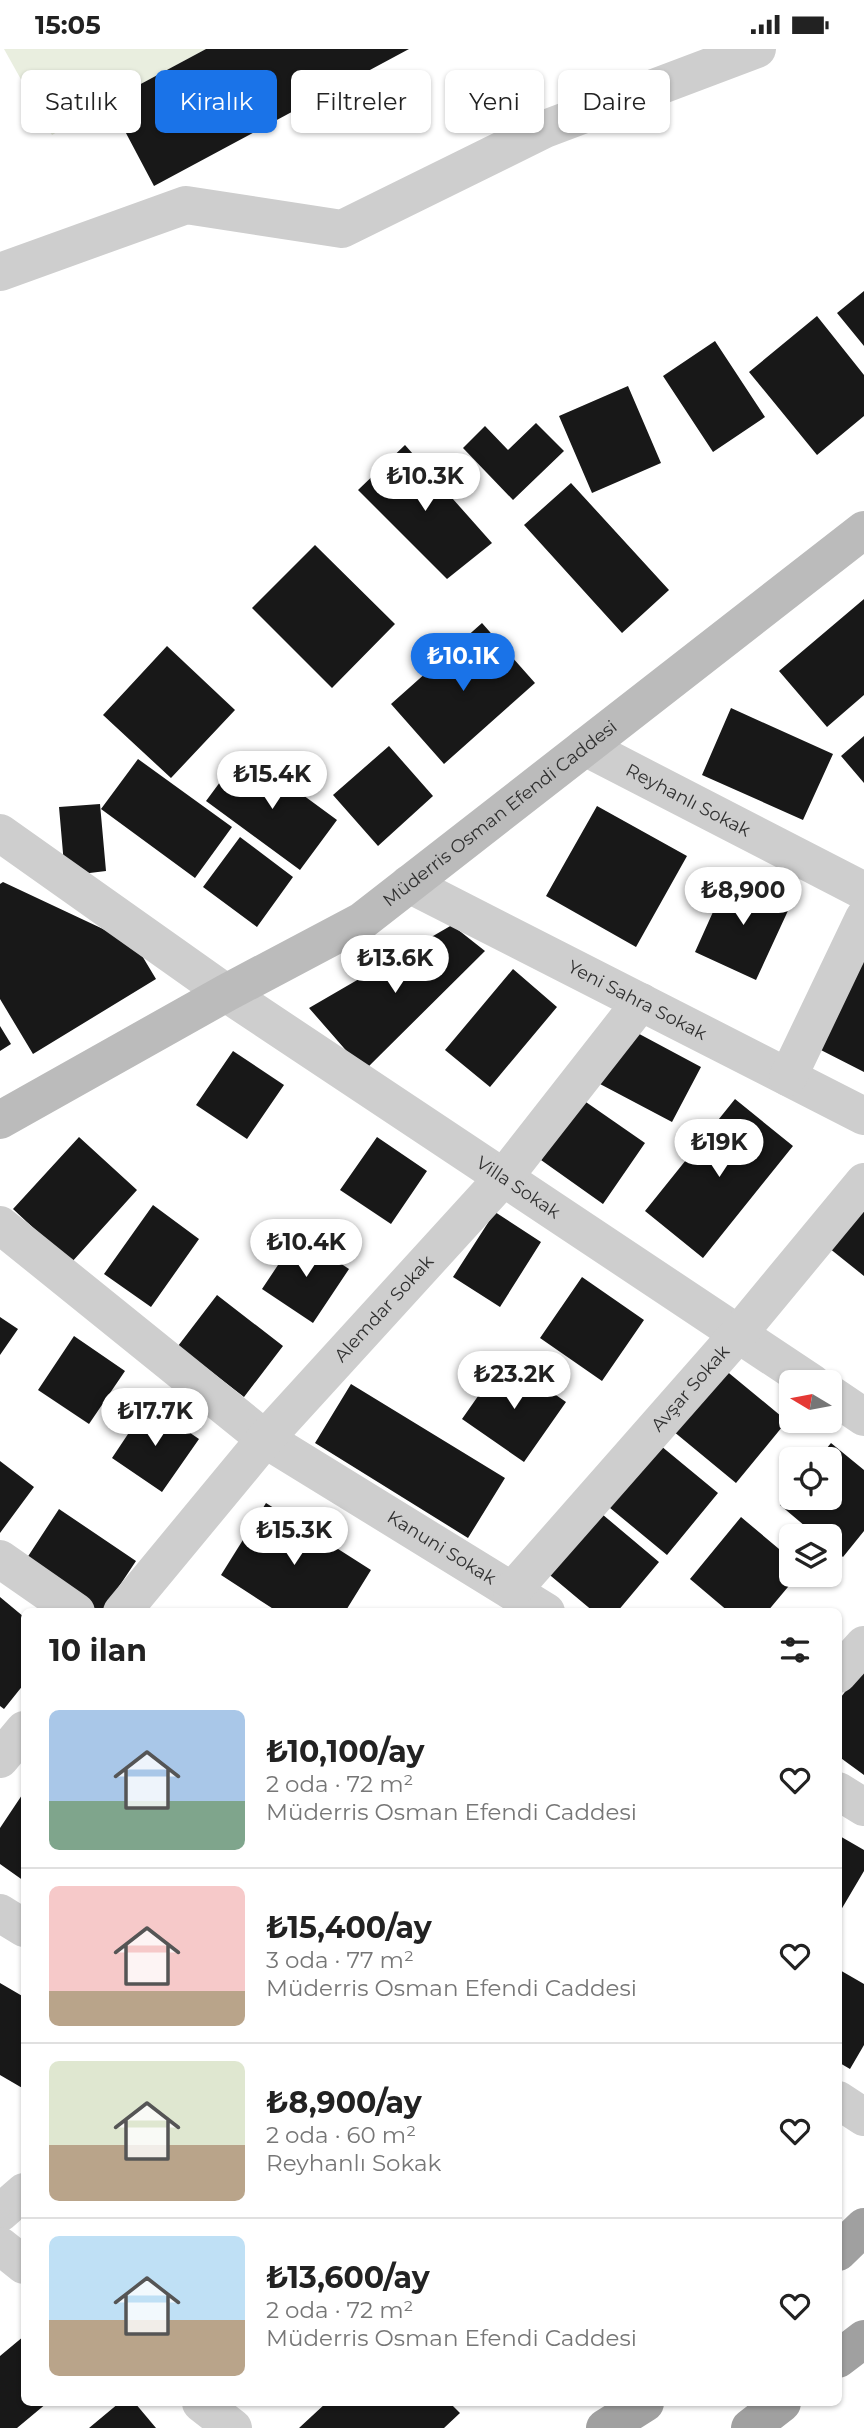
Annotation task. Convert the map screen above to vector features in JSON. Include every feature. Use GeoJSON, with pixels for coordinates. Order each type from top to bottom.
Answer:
{"type":"FeatureCollection","features":[{"type":"Feature","properties":{"kind":"highway"},"geometry":{"type":"LineString","coordinates":[[842,2248],[864,2227]]}},
{"type":"Feature","properties":{"kind":"highway"},"geometry":{"type":"LineString","coordinates":[[842,2356],[864,2339]]}},
{"type":"Feature","properties":{"kind":"highway"},"geometry":{"type":"LineString","coordinates":[[605,2428],[640,2406]]}},
{"type":"Feature","properties":{"kind":"highway"},"geometry":{"type":"LineString","coordinates":[[750,2428],[778,2406]]}},
{"type":"Feature","properties":{"kind":"main road","name":"Müderris Osman Efendi Caddesi"},"geometry":{"type":"LineString","coordinates":[[0,1120],[226,993],[362,921],[864,530]]}},
{"type":"Feature","properties":{"kind":"street"},"geometry":{"type":"LineString","coordinates":[[0,272],[186,205],[342,229],[545,129],[757,49]]}},
{"type":"Feature","properties":{"kind":"street","name":"Reyhanlı Sokak"},"geometry":{"type":"LineString","coordinates":[[585,747],[864,891]]}},
{"type":"Feature","properties":{"kind":"street","name":"Villa Sokak"},"geometry":{"type":"LineString","coordinates":[[0,833],[226,993],[793,1370]]}},
{"type":"Feature","properties":{"kind":"street","name":"Yeni Sahra Sokak"},"geometry":{"type":"LineString","coordinates":[[409,884],[864,1116]]}},
{"type":"Feature","properties":{"kind":"street"},"geometry":{"type":"LineString","coordinates":[[788,1077],[864,918]]}},
{"type":"Feature","properties":{"kind":"street","name":"Alemdar Sokak"},"geometry":{"type":"LineString","coordinates":[[125,1608],[265,1440],[504,1177],[641,1002]]}},
{"type":"Feature","properties":{"kind":"street","name":"Avşar Sokak"},"geometry":{"type":"LineString","coordinates":[[512,1591],[739,1333],[864,1182]]}},
{"type":"Feature","properties":{"kind":"street","name":"Kanuni Sokak"},"geometry":{"type":"LineString","coordinates":[[0,1225],[265,1440],[540,1608]]}},
{"type":"Feature","properties":{"kind":"street"},"geometry":{"type":"LineString","coordinates":[[842,1402],[864,1417]]}},
{"type":"Feature","properties":{"kind":"street"},"geometry":{"type":"LineString","coordinates":[[0,1559],[70,1608]]}},
{"type":"Feature","properties":{"kind":"street"},"geometry":{"type":"LineString","coordinates":[[842,1670],[864,1645]]}},
{"type":"Feature","properties":{"kind":"street"},"geometry":{"type":"LineString","coordinates":[[0,1759],[21,1734]]}},
{"type":"Feature","properties":{"kind":"street"},"geometry":{"type":"LineString","coordinates":[[842,1793],[864,1807]]}},
{"type":"Feature","properties":{"kind":"street"},"geometry":{"type":"LineString","coordinates":[[0,1913],[21,1926]]}},
{"type":"Feature","properties":{"kind":"street"},"geometry":{"type":"LineString","coordinates":[[842,2103],[864,2117]]}},
{"type":"Feature","properties":{"kind":"street"},"geometry":{"type":"LineString","coordinates":[[0,2213],[21,2195]]}},
{"type":"Feature","properties":{"kind":"street"},"geometry":{"type":"LineString","coordinates":[[0,2246],[21,2263]]}},
{"type":"Feature","properties":{"kind":"street"},"geometry":{"type":"LineString","coordinates":[[205,2406],[233,2428]]}},
{"type":"Feature","properties":{"kind":"shaded area"},"geometry":{"type":"Polygon","coordinates":[[[4,49],[206,49],[167,70],[155,70],[155,76],[141,84],[141,70],[21,70],[21,79],[4,49]]]}},
{"type":"Feature","properties":{"kind":"building"},"geometry":{"type":"Polygon","coordinates":[[[206,49],[409,49],[370,70],[291,70],[291,112],[277,120],[277,70],[167,70],[206,49]]]}},
{"type":"Feature","properties":{"kind":"building"},"geometry":{"type":"Polygon","coordinates":[[[155,76],[155,133],[253,133],[154,186],[126,133],[141,133],[141,84],[155,76]]]}},
{"type":"Feature","properties":{"kind":"building"},"geometry":{"type":"Polygon","coordinates":[[[864,291],[864,346],[837,313],[864,291]]]}},
{"type":"Feature","properties":{"kind":"building"},"geometry":{"type":"Polygon","coordinates":[[[817,316],[864,375],[864,416],[817,455],[749,372],[817,316]]]}},
{"type":"Feature","properties":{"kind":"building"},"geometry":{"type":"Polygon","coordinates":[[[715,341],[765,417],[713,452],[663,376],[715,341]]]}},
{"type":"Feature","properties":{"kind":"building"},"geometry":{"type":"Polygon","coordinates":[[[628,386],[661,463],[592,493],[559,416],[628,386]]]}},
{"type":"Feature","properties":{"kind":"building"},"geometry":{"type":"Polygon","coordinates":[[[536,423],[564,451],[513,500],[463,448],[485,426],[508,450],[536,423]]]}},
{"type":"Feature","properties":{"kind":"building"},"geometry":{"type":"Polygon","coordinates":[[[405,445],[492,543],[447,579],[358,490],[405,445]]]}},
{"type":"Feature","properties":{"kind":"building"},"geometry":{"type":"Polygon","coordinates":[[[571,483],[669,590],[622,633],[524,525],[571,483]]]}},
{"type":"Feature","properties":{"kind":"building"},"geometry":{"type":"Polygon","coordinates":[[[315,545],[395,624],[332,688],[252,608],[315,545]]]}},
{"type":"Feature","properties":{"kind":"building"},"geometry":{"type":"Polygon","coordinates":[[[864,599],[864,695],[827,727],[779,671],[864,599]]]}},
{"type":"Feature","properties":{"kind":"building"},"geometry":{"type":"Polygon","coordinates":[[[482,623],[535,683],[444,764],[391,704],[482,623]]]}},
{"type":"Feature","properties":{"kind":"building"},"geometry":{"type":"Polygon","coordinates":[[[167,646],[235,710],[171,778],[103,715],[167,646]]]}},
{"type":"Feature","properties":{"kind":"building"},"geometry":{"type":"Polygon","coordinates":[[[731,708],[833,754],[803,820],[702,775],[731,708]]]}},
{"type":"Feature","properties":{"kind":"building"},"geometry":{"type":"Polygon","coordinates":[[[864,736],[864,783],[841,756],[864,736]]]}},
{"type":"Feature","properties":{"kind":"building"},"geometry":{"type":"Polygon","coordinates":[[[389,746],[433,796],[378,846],[333,795],[389,746]]]}},
{"type":"Feature","properties":{"kind":"building"},"geometry":{"type":"Polygon","coordinates":[[[243,751],[337,820],[300,870],[206,801],[243,751]]]}},
{"type":"Feature","properties":{"kind":"building"},"geometry":{"type":"Polygon","coordinates":[[[138,759],[232,827],[195,878],[101,809],[138,759]]]}},
{"type":"Feature","properties":{"kind":"building"},"geometry":{"type":"Polygon","coordinates":[[[100,804],[106,871],[65,876],[59,807],[100,804]]]}},
{"type":"Feature","properties":{"kind":"building"},"geometry":{"type":"Polygon","coordinates":[[[597,806],[687,856],[636,947],[546,896],[597,806]]]}},
{"type":"Feature","properties":{"kind":"building"},"geometry":{"type":"Polygon","coordinates":[[[240,837],[293,877],[257,927],[203,887],[240,837]]]}},
{"type":"Feature","properties":{"kind":"building"},"geometry":{"type":"Polygon","coordinates":[[[730,874],[792,902],[756,980],[695,952],[730,874]]]}},
{"type":"Feature","properties":{"kind":"building"},"geometry":{"type":"Polygon","coordinates":[[[3,882],[135,944],[156,979],[33,1054],[0,999],[0,884],[3,882]]]}},
{"type":"Feature","properties":{"kind":"building"},"geometry":{"type":"Polygon","coordinates":[[[452,925],[485,951],[364,1071],[309,1008],[452,925]]]}},
{"type":"Feature","properties":{"kind":"building"},"geometry":{"type":"Polygon","coordinates":[[[864,941],[864,1072],[813,1046],[864,941]]]}},
{"type":"Feature","properties":{"kind":"building"},"geometry":{"type":"Polygon","coordinates":[[[513,969],[557,1007],[490,1087],[445,1050],[513,969]]]}},
{"type":"Feature","properties":{"kind":"building"},"geometry":{"type":"Polygon","coordinates":[[[0,1026],[11,1044],[0,1051],[0,1026]]]}},
{"type":"Feature","properties":{"kind":"building"},"geometry":{"type":"Polygon","coordinates":[[[630,1029],[701,1067],[672,1122],[600,1084],[630,1029]]]}},
{"type":"Feature","properties":{"kind":"building"},"geometry":{"type":"Polygon","coordinates":[[[233,1051],[284,1085],[247,1139],[196,1105],[233,1051]]]}},
{"type":"Feature","properties":{"kind":"building"},"geometry":{"type":"Polygon","coordinates":[[[735,1099],[793,1146],[703,1258],[645,1211],[735,1099]]]}},
{"type":"Feature","properties":{"kind":"building"},"geometry":{"type":"Polygon","coordinates":[[[583,1100],[645,1143],[603,1204],[541,1160],[583,1100]]]}},
{"type":"Feature","properties":{"kind":"building"},"geometry":{"type":"Polygon","coordinates":[[[79,1137],[137,1190],[71,1263],[13,1209],[79,1137]]]}},
{"type":"Feature","properties":{"kind":"building"},"geometry":{"type":"Polygon","coordinates":[[[377,1137],[427,1171],[391,1224],[340,1190],[377,1137]]]}},
{"type":"Feature","properties":{"kind":"building"},"geometry":{"type":"Polygon","coordinates":[[[864,1202],[864,1276],[829,1248],[864,1202]]]}},
{"type":"Feature","properties":{"kind":"building"},"geometry":{"type":"Polygon","coordinates":[[[153,1205],[199,1239],[151,1307],[104,1274],[153,1205]]]}},
{"type":"Feature","properties":{"kind":"building"},"geometry":{"type":"Polygon","coordinates":[[[495,1212],[541,1242],[500,1307],[453,1277],[495,1212]]]}},
{"type":"Feature","properties":{"kind":"building"},"geometry":{"type":"Polygon","coordinates":[[[298,1235],[349,1269],[313,1323],[262,1289],[298,1235]]]}},
{"type":"Feature","properties":{"kind":"building"},"geometry":{"type":"Polygon","coordinates":[[[582,1277],[644,1320],[602,1381],[540,1338],[582,1277]]]}},
{"type":"Feature","properties":{"kind":"building"},"geometry":{"type":"Polygon","coordinates":[[[217,1295],[283,1346],[244,1397],[178,1346],[217,1295]]]}},
{"type":"Feature","properties":{"kind":"building"},"geometry":{"type":"Polygon","coordinates":[[[0,1317],[18,1329],[0,1355],[0,1317]]]}},
{"type":"Feature","properties":{"kind":"building"},"geometry":{"type":"Polygon","coordinates":[[[74,1336],[125,1371],[89,1424],[38,1390],[74,1336]]]}},
{"type":"Feature","properties":{"kind":"building"},"geometry":{"type":"Polygon","coordinates":[[[504,1359],[566,1402],[524,1462],[462,1419],[504,1359]]]}},
{"type":"Feature","properties":{"kind":"building"},"geometry":{"type":"Polygon","coordinates":[[[724,1369],[779,1414],[779,1431],[736,1483],[673,1431],[724,1369]]]}},
{"type":"Feature","properties":{"kind":"building"},"geometry":{"type":"Polygon","coordinates":[[[351,1384],[505,1478],[468,1538],[315,1443],[351,1384]]]}},
{"type":"Feature","properties":{"kind":"building"},"geometry":{"type":"Polygon","coordinates":[[[148,1404],[199,1439],[162,1492],[112,1458],[148,1404]]]}},
{"type":"Feature","properties":{"kind":"building"},"geometry":{"type":"Polygon","coordinates":[[[655,1441],[718,1493],[667,1555],[604,1503],[655,1441]]]}},
{"type":"Feature","properties":{"kind":"building"},"geometry":{"type":"Polygon","coordinates":[[[842,1452],[864,1470],[864,1531],[843,1557],[842,1524],[803,1524],[786,1510],[842,1510],[842,1452]]]}},
{"type":"Feature","properties":{"kind":"building"},"geometry":{"type":"Polygon","coordinates":[[[0,1461],[34,1487],[0,1533],[0,1461]]]}},
{"type":"Feature","properties":{"kind":"building"},"geometry":{"type":"Polygon","coordinates":[[[266,1503],[371,1570],[347,1608],[272,1608],[221,1575],[266,1503]]]}},
{"type":"Feature","properties":{"kind":"building"},"geometry":{"type":"Polygon","coordinates":[[[59,1509],[136,1561],[105,1608],[89,1608],[23,1564],[59,1509]]]}},
{"type":"Feature","properties":{"kind":"building"},"geometry":{"type":"Polygon","coordinates":[[[596,1509],[659,1562],[620,1608],[589,1608],[545,1571],[596,1509]]]}},
{"type":"Feature","properties":{"kind":"building"},"geometry":{"type":"Polygon","coordinates":[[[741,1517],[779,1549],[779,1587],[788,1587],[770,1608],[724,1608],[690,1579],[741,1517]]]}},
{"type":"Feature","properties":{"kind":"building"},"geometry":{"type":"Polygon","coordinates":[[[0,1597],[21,1614],[21,1688],[4,1709],[0,1706],[0,1597]]]}},
{"type":"Feature","properties":{"kind":"building"},"geometry":{"type":"Polygon","coordinates":[[[864,1667],[864,1775],[842,1759],[842,1696],[864,1667]]]}},
{"type":"Feature","properties":{"kind":"building"},"geometry":{"type":"Polygon","coordinates":[[[21,1796],[21,1879],[0,1864],[0,1828],[21,1796]]]}},
{"type":"Feature","properties":{"kind":"building"},"geometry":{"type":"Polygon","coordinates":[[[842,1837],[864,1850],[864,1871],[842,1908],[842,1837]]]}},
{"type":"Feature","properties":{"kind":"building"},"geometry":{"type":"Polygon","coordinates":[[[842,1971],[864,1984],[864,2045],[850,2069],[842,2064],[842,1971]]]}},
{"type":"Feature","properties":{"kind":"building"},"geometry":{"type":"Polygon","coordinates":[[[0,1983],[21,1995],[21,2087],[0,2075],[0,1983]]]}},
{"type":"Feature","properties":{"kind":"building"},"geometry":{"type":"Polygon","coordinates":[[[21,2338],[21,2406],[43,2406],[17,2428],[0,2428],[0,2356],[21,2338]]]}},
{"type":"Feature","properties":{"kind":"building"},"geometry":{"type":"Polygon","coordinates":[[[115,2406],[138,2406],[156,2428],[89,2428],[115,2406]]]}},
{"type":"Feature","properties":{"kind":"building"},"geometry":{"type":"Polygon","coordinates":[[[323,2406],[453,2406],[460,2413],[444,2428],[299,2428],[323,2406]]]}}]}
